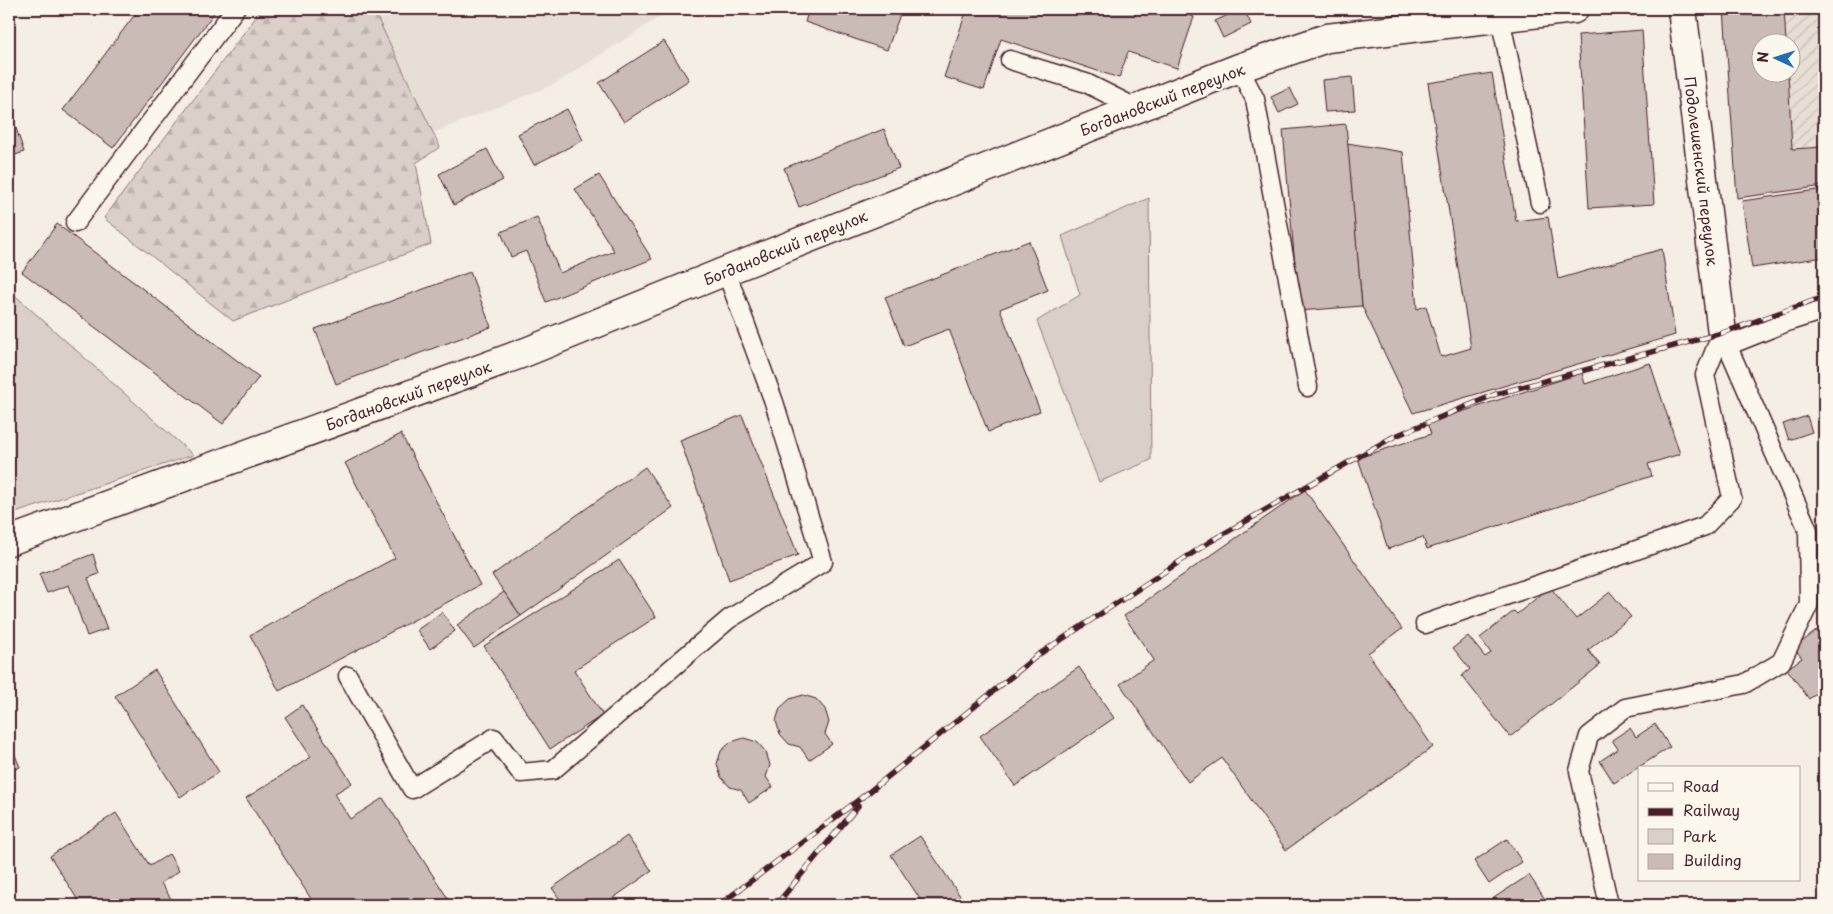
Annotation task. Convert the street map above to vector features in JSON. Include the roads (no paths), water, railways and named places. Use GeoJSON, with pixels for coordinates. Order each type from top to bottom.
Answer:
{"type":"FeatureCollection","features":[{"type":"Feature","properties":{"kind":"street","name":"Богдановский переулок"},"geometry":{"type":"LineString","coordinates":[[9,541],[526,352],[1136,108],[1239,68],[1327,38],[1574,9]]}},
{"type":"Feature","properties":{"kind":"street","name":"Подолешенский переулок"},"geometry":{"type":"LineString","coordinates":[[1682,9],[1725,339]]}},
{"type":"Feature","properties":{"kind":"lane"},"geometry":{"type":"LineString","coordinates":[[75,223],[235,9]]}},
{"type":"Feature","properties":{"kind":"lane"},"geometry":{"type":"LineString","coordinates":[[1500,18],[1540,203]]}},
{"type":"Feature","properties":{"kind":"lane"},"geometry":{"type":"LineString","coordinates":[[1010,60],[1086,83],[1136,108]]}},
{"type":"Feature","properties":{"kind":"lane"},"geometry":{"type":"LineString","coordinates":[[1239,68],[1255,99],[1308,386]]}},
{"type":"Feature","properties":{"kind":"lane"},"geometry":{"type":"LineString","coordinates":[[348,676],[412,789],[494,738],[521,773],[554,770],[729,619],[823,562],[774,402],[726,271]]}},
{"type":"Feature","properties":{"kind":"lane"},"geometry":{"type":"LineString","coordinates":[[1425,624],[1705,526],[1732,498],[1705,375],[1725,339],[1824,310]]}},
{"type":"Feature","properties":{"kind":"lane"},"geometry":{"type":"LineString","coordinates":[[1609,905],[1579,771],[1589,736],[1625,708],[1744,684],[1781,662],[1809,604],[1816,529],[1725,339]]}},
{"type":"Feature","properties":{"kind":"railway"},"geometry":{"type":"LineString","coordinates":[[719,905],[869,792],[1038,655],[1211,541],[1393,437],[1496,394],[1722,333],[1824,297]]}},
{"type":"Feature","properties":{"kind":"railway"},"geometry":{"type":"LineString","coordinates":[[776,905],[858,806]]}}]}
